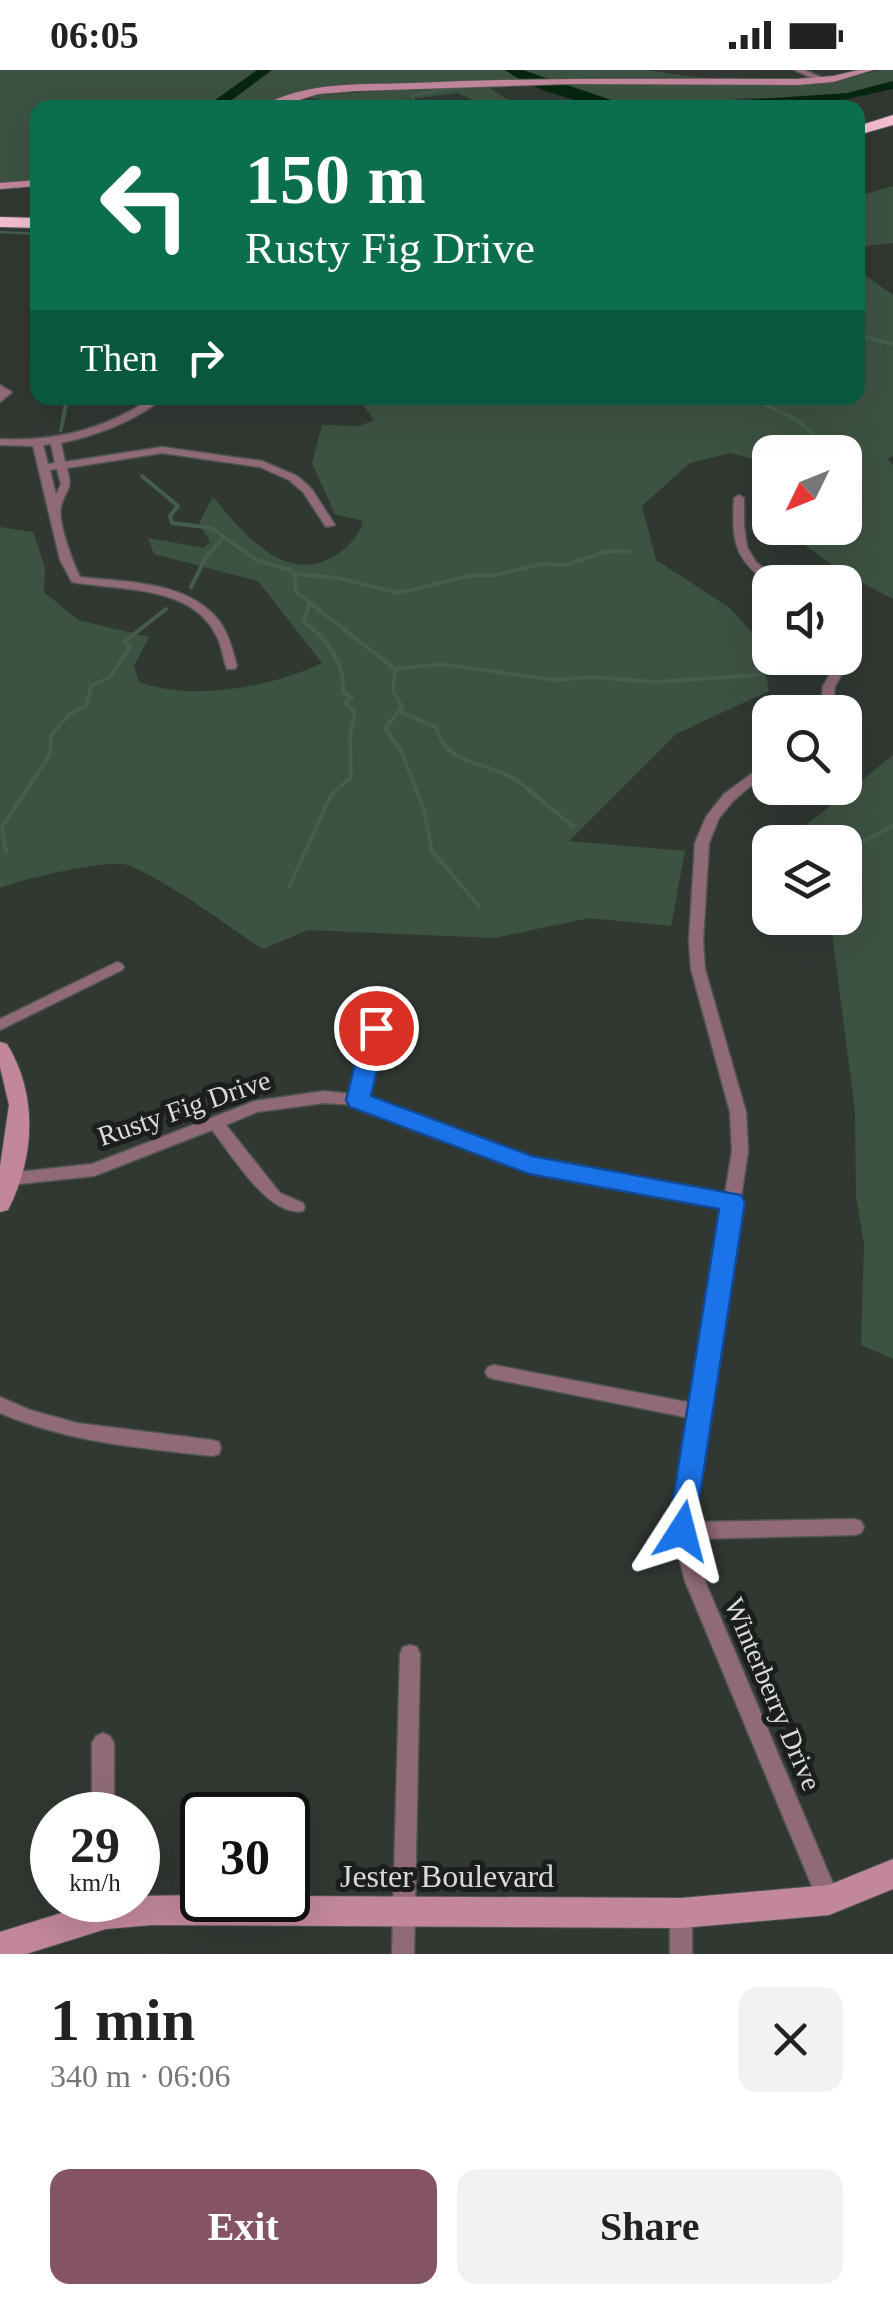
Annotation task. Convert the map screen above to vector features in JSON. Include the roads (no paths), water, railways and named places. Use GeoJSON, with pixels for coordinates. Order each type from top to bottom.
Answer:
{"type":"FeatureCollection","features":[{"type":"Feature","properties":{"kind":"highway"},"geometry":{"type":"LineString","coordinates":[[865,129],[893,120]]}},
{"type":"Feature","properties":{"kind":"highway"},"geometry":{"type":"LineString","coordinates":[[865,146],[893,137]]}},
{"type":"Feature","properties":{"kind":"highway"},"geometry":{"type":"LineString","coordinates":[[0,208],[30,209]]}},
{"type":"Feature","properties":{"kind":"highway"},"geometry":{"type":"LineString","coordinates":[[0,222],[30,222]]}},
{"type":"Feature","properties":{"kind":"street"},"geometry":{"type":"LineString","coordinates":[[798,70],[824,80]]}},
{"type":"Feature","properties":{"kind":"street"},"geometry":{"type":"LineString","coordinates":[[282,100],[332,89],[572,79],[824,80],[868,70]]}},
{"type":"Feature","properties":{"kind":"street"},"geometry":{"type":"LineString","coordinates":[[0,186],[30,184]]}},
{"type":"Feature","properties":{"kind":"street"},"geometry":{"type":"LineString","coordinates":[[0,388],[7,392],[0,399]]}},
{"type":"Feature","properties":{"kind":"street"},"geometry":{"type":"LineString","coordinates":[[0,442],[54,441],[97,430],[145,405]]}},
{"type":"Feature","properties":{"kind":"street"},"geometry":{"type":"LineString","coordinates":[[53,512],[66,484],[54,441]]}},
{"type":"Feature","properties":{"kind":"street"},"geometry":{"type":"LineString","coordinates":[[38,444],[66,560],[76,580],[188,600],[218,622],[228,640],[231,666]]}},
{"type":"Feature","properties":{"kind":"street"},"geometry":{"type":"LineString","coordinates":[[44,468],[162,450],[262,464],[293,478],[307,490],[330,525]]}},
{"type":"Feature","properties":{"kind":"street"},"geometry":{"type":"LineString","coordinates":[[740,498],[738,540],[742,554],[755,565]]}},
{"type":"Feature","properties":{"kind":"street","name":"Winterberry Drive"},"geometry":{"type":"LineString","coordinates":[[752,778],[713,817],[702,843],[697,954],[738,1112],[740,1151],[682,1531],[696,1580],[829,1900]]}},
{"type":"Feature","properties":{"kind":"street"},"geometry":{"type":"LineString","coordinates":[[0,1026],[117,966]]}},
{"type":"Feature","properties":{"kind":"street"},"geometry":{"type":"LineString","coordinates":[[358,1100],[376,1028],[365,1016]]}},
{"type":"Feature","properties":{"kind":"street"},"geometry":{"type":"LineString","coordinates":[[0,1048],[19,1086],[21,1118],[0,1204]]}},
{"type":"Feature","properties":{"kind":"street","name":"Rusty Fig Drive"},"geometry":{"type":"LineString","coordinates":[[4,1180],[94,1170],[216,1122],[287,1100],[324,1097],[358,1100],[529,1165],[732,1202]]}},
{"type":"Feature","properties":{"kind":"street"},"geometry":{"type":"LineString","coordinates":[[216,1122],[274,1196],[297,1207]]}},
{"type":"Feature","properties":{"kind":"street"},"geometry":{"type":"LineString","coordinates":[[494,1372],[701,1412]]}},
{"type":"Feature","properties":{"kind":"street"},"geometry":{"type":"LineString","coordinates":[[0,1405],[34,1421],[72,1432],[212,1448]]}},
{"type":"Feature","properties":{"kind":"street"},"geometry":{"type":"LineString","coordinates":[[682,1531],[854,1527]]}},
{"type":"Feature","properties":{"kind":"street"},"geometry":{"type":"LineString","coordinates":[[403,1954],[410,1654]]}},
{"type":"Feature","properties":{"kind":"street"},"geometry":{"type":"LineString","coordinates":[[103,1743],[104,1792]]}},
{"type":"Feature","properties":{"kind":"street","name":"Jester Boulevard"},"geometry":{"type":"LineString","coordinates":[[160,1910],[681,1913],[829,1900],[893,1874]]}},
{"type":"Feature","properties":{"kind":"street"},"geometry":{"type":"LineString","coordinates":[[681,1913],[682,1954]]}},
{"type":"Feature","properties":{"kind":"street","name":"Jester Boulevard"},"geometry":{"type":"LineString","coordinates":[[0,1947],[66,1922]]}},
{"type":"Feature","properties":{"kind":"waterway"},"geometry":{"type":"LineString","coordinates":[[224,100],[265,70]]}},
{"type":"Feature","properties":{"kind":"waterway"},"geometry":{"type":"LineString","coordinates":[[512,70],[555,88],[599,100]]}},
{"type":"Feature","properties":{"kind":"waterway"},"geometry":{"type":"LineString","coordinates":[[533,85],[555,88]]}},
{"type":"Feature","properties":{"kind":"waterway"},"geometry":{"type":"LineString","coordinates":[[824,100],[893,85]]}},
{"type":"Feature","properties":{"kind":"waterway"},"geometry":{"type":"LineString","coordinates":[[413,100],[413,95],[467,86]]}},
{"type":"Feature","properties":{"kind":"waterway"},"geometry":{"type":"LineString","coordinates":[[0,232],[30,234]]}},
{"type":"Feature","properties":{"kind":"waterway"},"geometry":{"type":"LineString","coordinates":[[865,337],[893,344]]}},
{"type":"Feature","properties":{"kind":"waterway"},"geometry":{"type":"LineString","coordinates":[[61,430],[66,405]]}},
{"type":"Feature","properties":{"kind":"waterway"},"geometry":{"type":"LineString","coordinates":[[766,405],[798,421],[812,435]]}},
{"type":"Feature","properties":{"kind":"waterway"},"geometry":{"type":"LineString","coordinates":[[142,476],[178,506],[170,516],[172,523],[212,528],[256,560],[295,574]]}},
{"type":"Feature","properties":{"kind":"waterway"},"geometry":{"type":"LineString","coordinates":[[191,587],[206,557],[223,538]]}},
{"type":"Feature","properties":{"kind":"waterway"},"geometry":{"type":"LineString","coordinates":[[295,574],[338,578],[398,593],[473,575],[496,575],[541,564],[566,565],[608,551],[629,552]]}},
{"type":"Feature","properties":{"kind":"waterway"},"geometry":{"type":"LineString","coordinates":[[295,574],[296,592],[395,669]]}},
{"type":"Feature","properties":{"kind":"waterway"},"geometry":{"type":"LineString","coordinates":[[289,887],[331,795],[351,777],[350,736],[355,712],[345,703],[352,698],[343,692],[341,671],[333,652],[304,622],[309,605]]}},
{"type":"Feature","properties":{"kind":"waterway"},"geometry":{"type":"LineString","coordinates":[[6,852],[2,827],[50,754],[51,735],[70,714],[86,706],[91,686],[110,677],[130,647],[124,642],[166,609]]}},
{"type":"Feature","properties":{"kind":"waterway"},"geometry":{"type":"LineString","coordinates":[[395,669],[440,664],[554,680],[590,677],[655,682],[757,675]]}},
{"type":"Feature","properties":{"kind":"waterway"},"geometry":{"type":"LineString","coordinates":[[395,669],[393,691],[402,707],[385,729],[401,750],[424,810],[432,851],[479,906]]}},
{"type":"Feature","properties":{"kind":"waterway"},"geometry":{"type":"LineString","coordinates":[[399,711],[436,727],[449,750],[517,781],[573,826]]}},
{"type":"Feature","properties":{"kind":"waterway"},"geometry":{"type":"LineString","coordinates":[[862,842],[893,826]]}}]}
